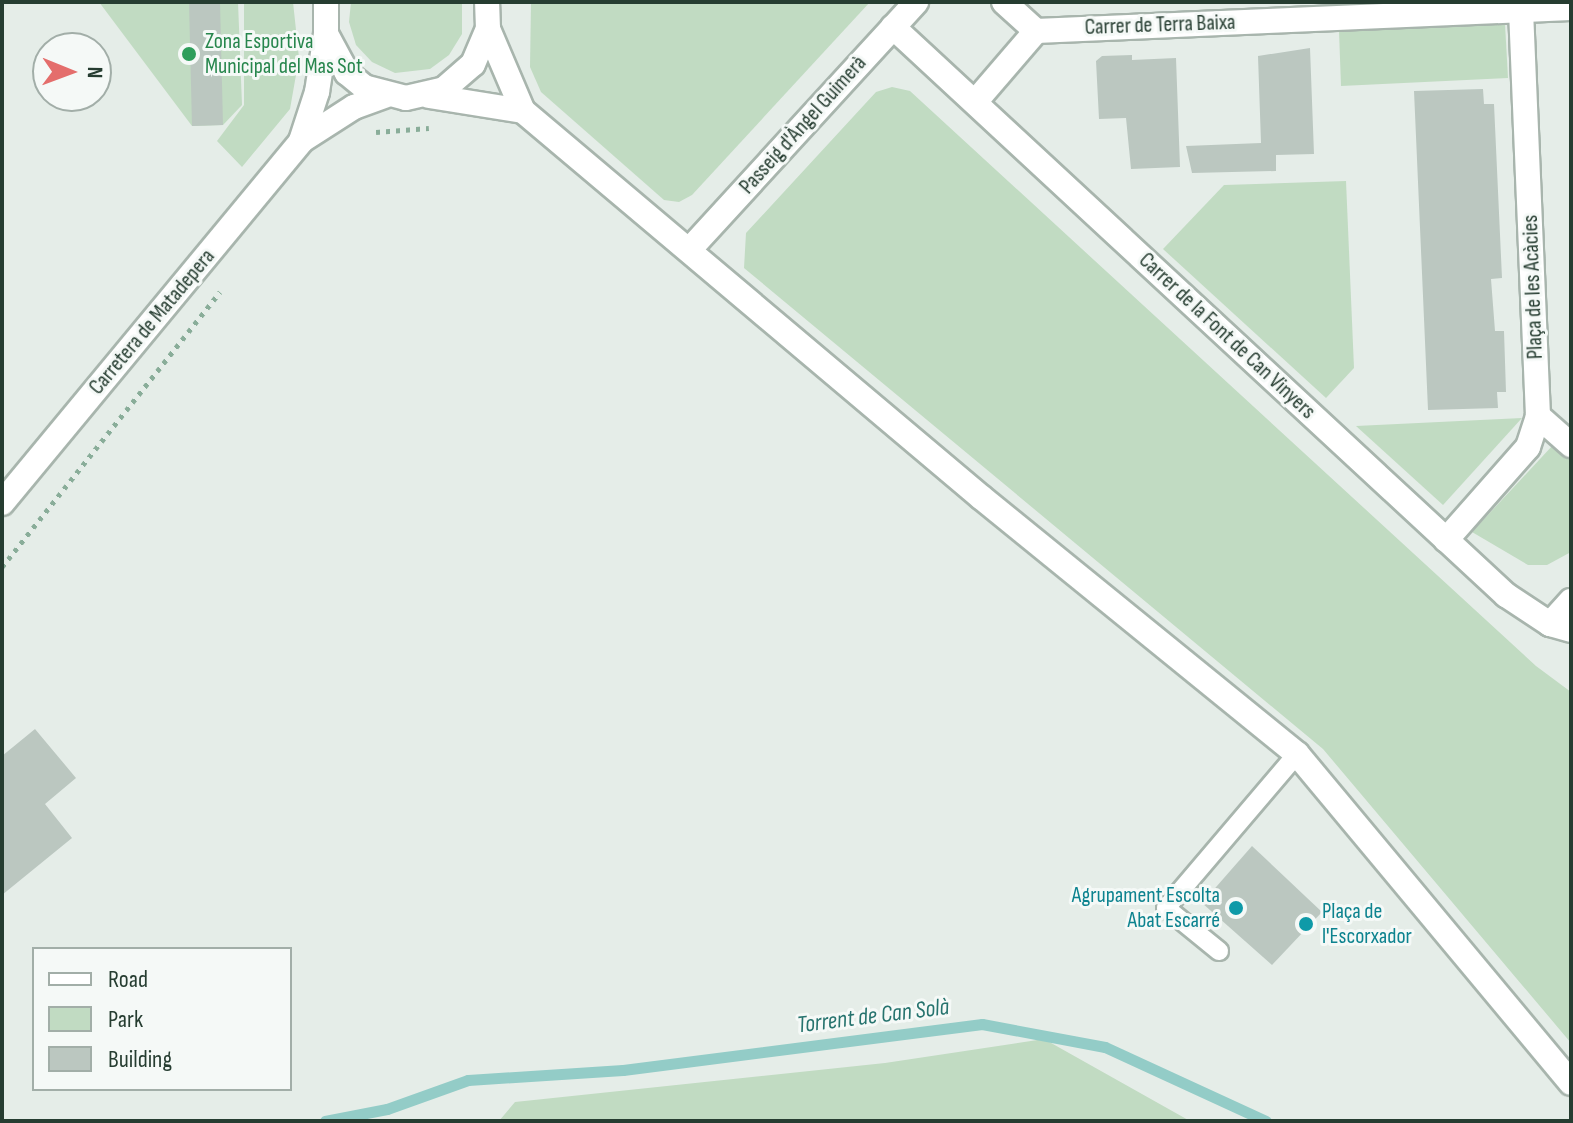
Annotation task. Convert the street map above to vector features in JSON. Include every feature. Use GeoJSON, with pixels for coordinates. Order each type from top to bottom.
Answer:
{"type":"FeatureCollection","features":[{"type":"Feature","properties":{"kind":"street"},"geometry":{"type":"LineString","coordinates":[[301,141],[317,92],[326,34],[326,2]]}},
{"type":"Feature","properties":{"kind":"street"},"geometry":{"type":"LineString","coordinates":[[487,2],[488,29],[523,111],[982,498],[1297,754],[1571,1083]]}},
{"type":"Feature","properties":{"kind":"street","name":"Passeig d'Àngel Guimerà"},"geometry":{"type":"LineString","coordinates":[[690,249],[916,2]]}},
{"type":"Feature","properties":{"kind":"street"},"geometry":{"type":"LineString","coordinates":[[975,102],[1036,31],[1004,2]]}},
{"type":"Feature","properties":{"kind":"street","name":"Carrer de Terra Baixa"},"geometry":{"type":"LineString","coordinates":[[1036,31],[1522,6],[1571,8]]}},
{"type":"Feature","properties":{"kind":"street","name":"Plaça de les Acàcies"},"geometry":{"type":"LineString","coordinates":[[1446,540],[1528,447],[1538,416],[1522,6]]}},
{"type":"Feature","properties":{"kind":"street","name":"Carrer de la Font de Can Vinyers"},"geometry":{"type":"LineString","coordinates":[[893,27],[1506,595],[1560,627]]}},
{"type":"Feature","properties":{"kind":"street"},"geometry":{"type":"LineString","coordinates":[[427,96],[460,78],[473,64],[488,29]]}},
{"type":"Feature","properties":{"kind":"street"},"geometry":{"type":"LineString","coordinates":[[326,34],[347,73],[385,96]]}},
{"type":"Feature","properties":{"kind":"street"},"geometry":{"type":"LineString","coordinates":[[301,141],[354,107],[385,96],[427,96],[523,111]]}},
{"type":"Feature","properties":{"kind":"street","name":"Carretera de Matadepera"},"geometry":{"type":"LineString","coordinates":[[3,500],[301,141]]}},
{"type":"Feature","properties":{"kind":"street"},"geometry":{"type":"LineString","coordinates":[[1538,416],[1571,445]]}},
{"type":"Feature","properties":{"kind":"street"},"geometry":{"type":"LineString","coordinates":[[1560,627],[1571,601]]}},
{"type":"Feature","properties":{"kind":"lane"},"geometry":{"type":"LineString","coordinates":[[1219,951],[1166,908],[1297,754]]}},
{"type":"Feature","properties":{"kind":"path"},"geometry":{"type":"LineString","coordinates":[[371,132],[434,127]]}},
{"type":"Feature","properties":{"kind":"path"},"geometry":{"type":"LineString","coordinates":[[2,567],[221,290]]}},
{"type":"Feature","properties":{"kind":"green space","name":"Zona Esportiva Municipal del Mas Sot"},"geometry":{"type":"Polygon","coordinates":[[[99,2],[238,2],[242,105],[223,125],[192,126],[99,2]]]}},
{"type":"Feature","properties":{"kind":"green space"},"geometry":{"type":"Polygon","coordinates":[[[244,2],[293,2],[299,58],[290,109],[242,167],[217,141],[244,105],[244,2]]]}},
{"type":"Feature","properties":{"kind":"green space"},"geometry":{"type":"Polygon","coordinates":[[[351,2],[462,2],[462,34],[449,55],[430,69],[395,73],[372,62],[356,45],[349,22],[351,2]]]}},
{"type":"Feature","properties":{"kind":"green space"},"geometry":{"type":"Polygon","coordinates":[[[531,2],[870,2],[692,195],[679,202],[664,200],[541,92],[530,67],[531,2]]]}},
{"type":"Feature","properties":{"kind":"green space"},"geometry":{"type":"Polygon","coordinates":[[[1505,24],[1508,78],[1341,86],[1339,31],[1505,24]]]}},
{"type":"Feature","properties":{"kind":"green space"},"geometry":{"type":"Polygon","coordinates":[[[892,87],[910,91],[1536,666],[1571,692],[1571,1043],[1323,749],[744,268],[746,233],[876,92],[892,87]]]}},
{"type":"Feature","properties":{"kind":"green space"},"geometry":{"type":"Polygon","coordinates":[[[1346,181],[1354,368],[1326,398],[1163,249],[1224,185],[1346,181]]]}},
{"type":"Feature","properties":{"kind":"green space"},"geometry":{"type":"Polygon","coordinates":[[[1522,418],[1443,505],[1356,426],[1522,418]]]}},
{"type":"Feature","properties":{"kind":"green space"},"geometry":{"type":"Polygon","coordinates":[[[1571,435],[1571,552],[1547,565],[1528,565],[1472,532],[1553,445],[1571,435]]]}},
{"type":"Feature","properties":{"kind":"green space"},"geometry":{"type":"Polygon","coordinates":[[[1044,1039],[1190,1121],[499,1121],[515,1102],[885,1063],[1044,1039]]]}},
{"type":"Feature","properties":{"kind":"building"},"geometry":{"type":"Polygon","coordinates":[[[189,2],[220,2],[223,125],[192,126],[189,2]]]}},
{"type":"Feature","properties":{"kind":"building"},"geometry":{"type":"Polygon","coordinates":[[[1310,48],[1314,154],[1276,155],[1276,171],[1192,173],[1186,146],[1261,143],[1258,56],[1310,48]]]}},
{"type":"Feature","properties":{"kind":"building"},"geometry":{"type":"Polygon","coordinates":[[[1132,55],[1132,60],[1176,58],[1180,167],[1131,169],[1126,118],[1099,119],[1096,61],[1102,56],[1132,55]]]}},
{"type":"Feature","properties":{"kind":"building"},"geometry":{"type":"Polygon","coordinates":[[[1483,89],[1484,104],[1494,104],[1502,278],[1491,279],[1495,331],[1504,331],[1506,392],[1497,392],[1498,408],[1428,410],[1414,91],[1483,89]]]}},
{"type":"Feature","properties":{"kind":"building"},"geometry":{"type":"Polygon","coordinates":[[[35,729],[76,778],[45,804],[72,838],[2,895],[2,756],[35,729]]]}},
{"type":"Feature","properties":{"kind":"building","name":"Agrupament Escolta Abat Escarré"},"geometry":{"type":"Polygon","coordinates":[[[1252,846],[1322,912],[1272,965],[1202,903],[1252,846]]]}},
{"type":"Feature","properties":{"kind":"waterway","name":"Torrent de Can Solà"},"geometry":{"type":"LineString","coordinates":[[325,1121],[387,1109],[468,1080],[623,1070],[982,1024],[1105,1047],[1266,1121]]}},
{"type":"Feature","properties":{"kind":"place","name":"Zona Esportiva Municipal del Mas Sot"},"geometry":{"type":"Point","coordinates":[189,54]}},
{"type":"Feature","properties":{"kind":"place","name":"Agrupament Escolta Abat Escarré"},"geometry":{"type":"Point","coordinates":[1236,908]}},
{"type":"Feature","properties":{"kind":"place","name":"Plaça de l'Escorxador"},"geometry":{"type":"Point","coordinates":[1306,924]}}]}
